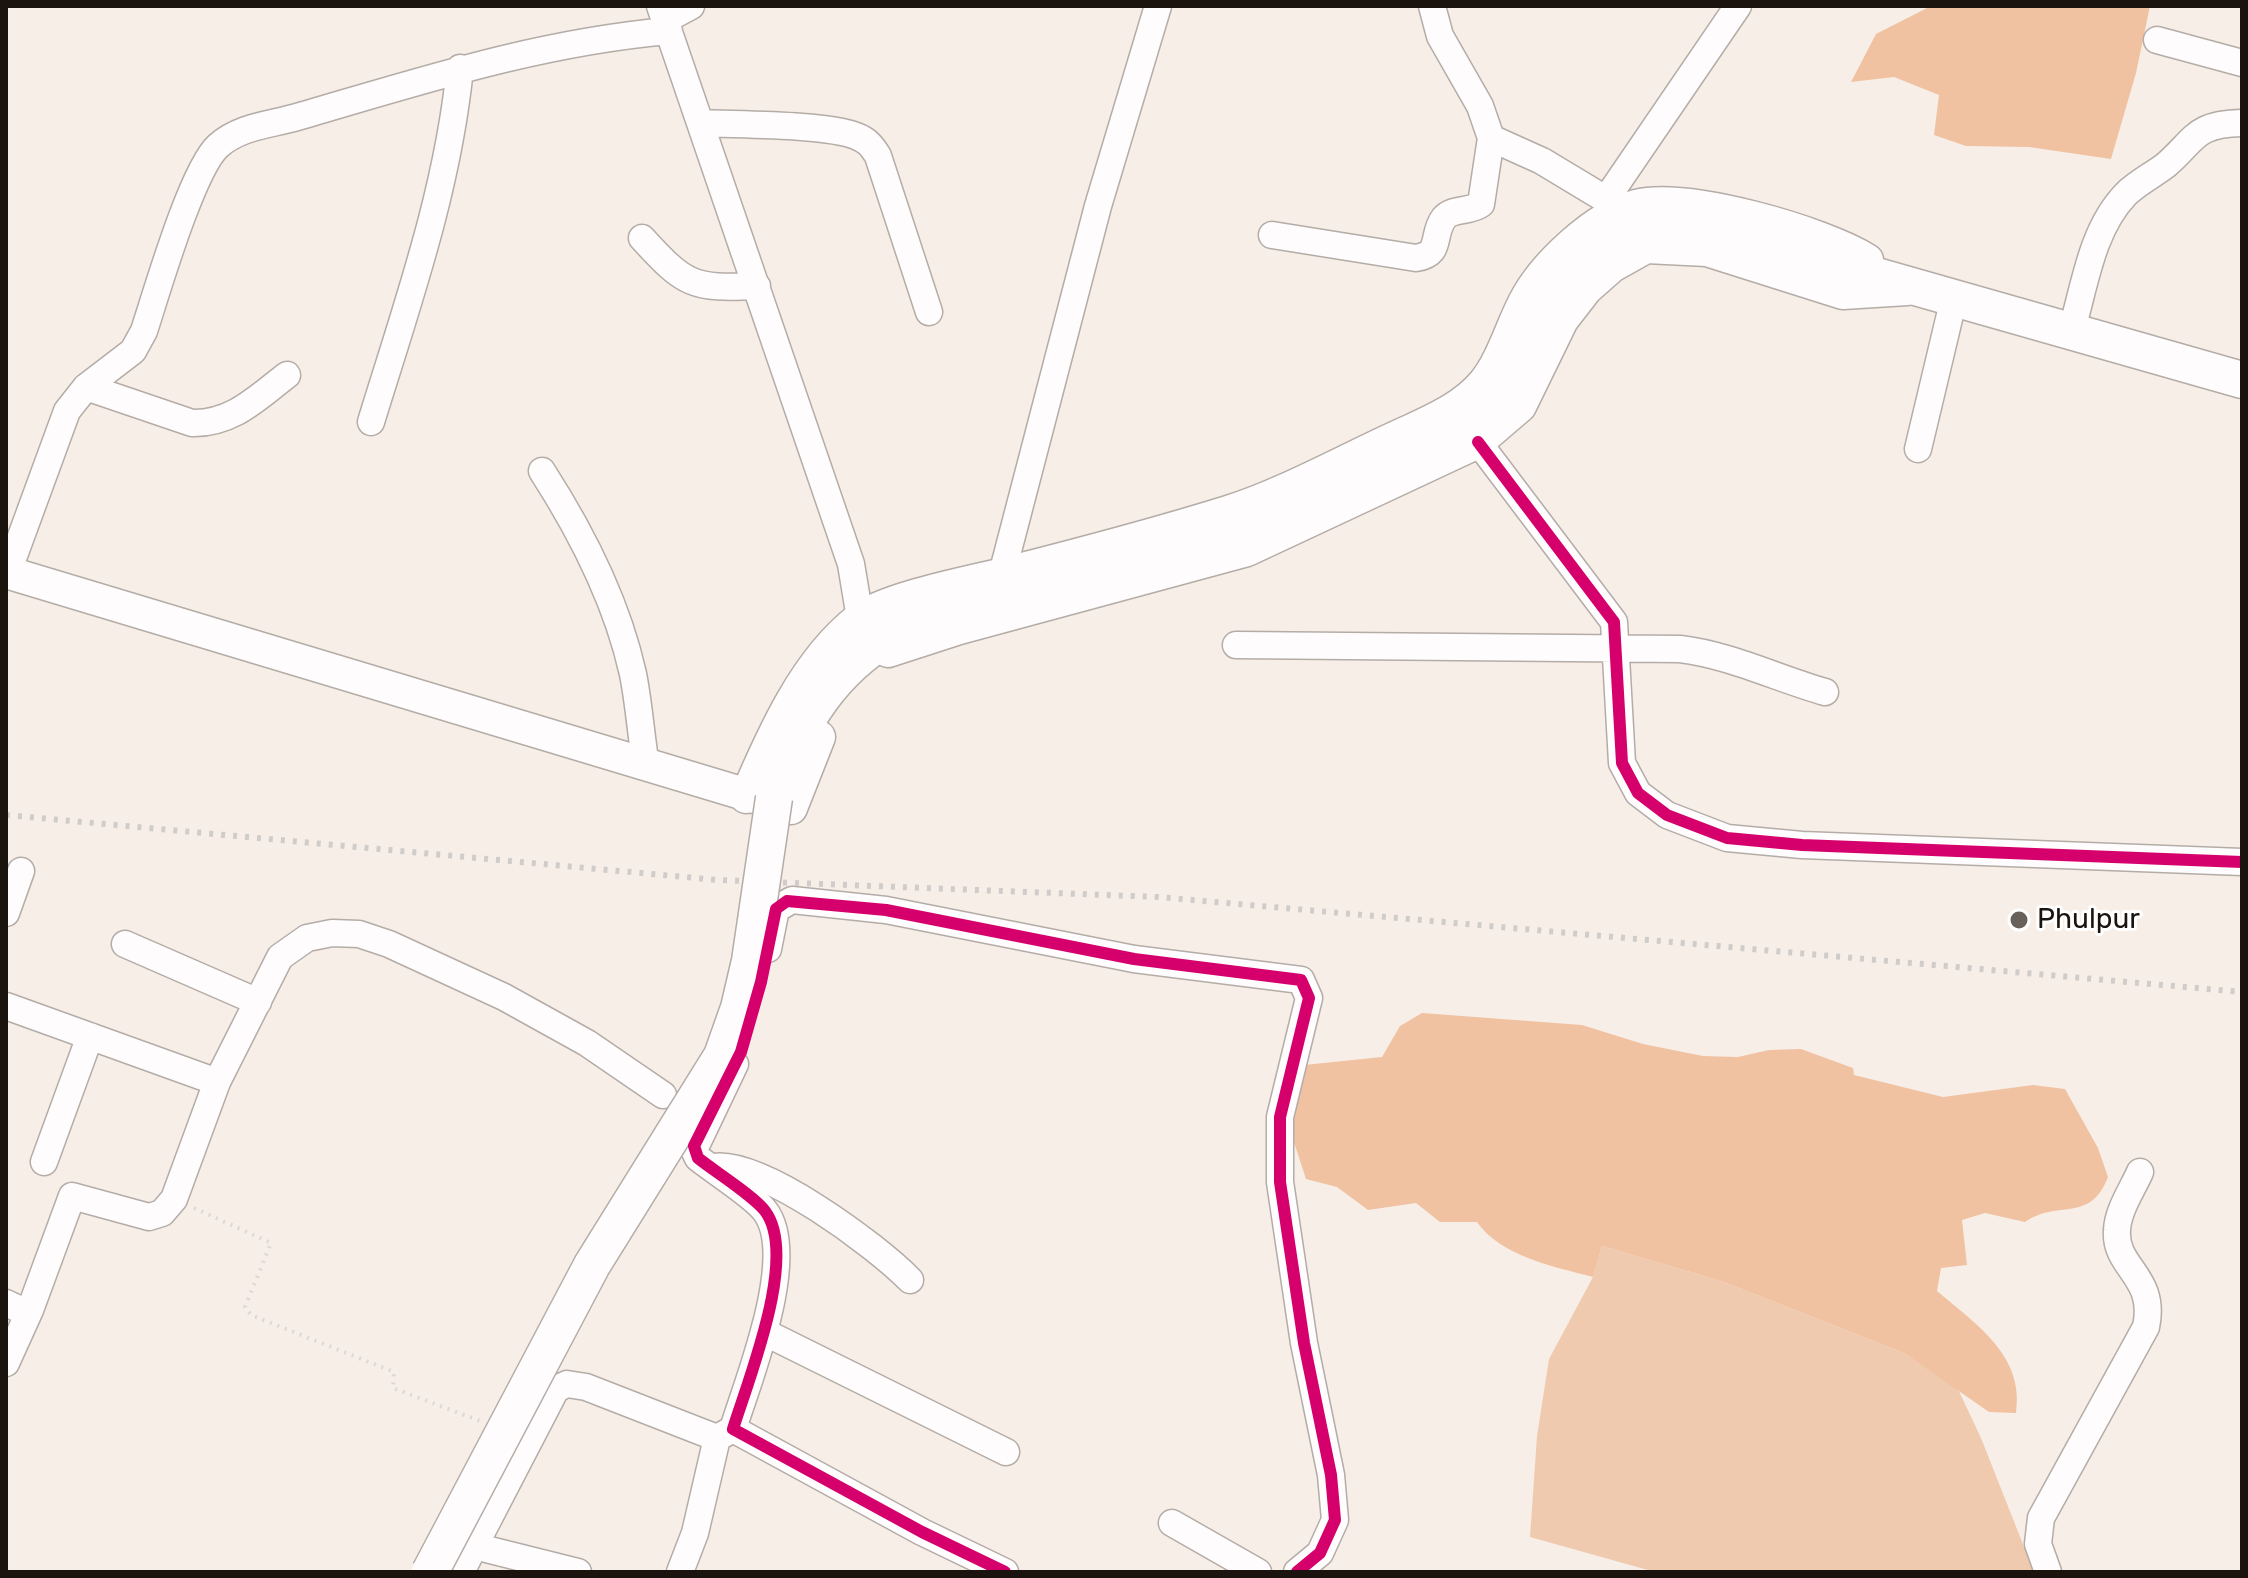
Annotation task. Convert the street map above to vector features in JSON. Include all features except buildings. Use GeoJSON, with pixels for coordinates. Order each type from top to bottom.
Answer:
{"type":"FeatureCollection","features":[{"type":"Feature","properties":{"kind":"highway"},"geometry":{"type":"LineString","coordinates":[[430,1572],[592,1265],[722,1056],[739,1008],[750,961],[774,798],[798,731],[832,682],[881,638],[911,622],[1161,553],[1238,528],[1314,497],[1449,432],[1493,399],[1548,305],[1589,256],[1609,240],[1632,230],[1663,224],[1722,232],[1915,288],[2072,329],[2242,380]]}},
{"type":"Feature","properties":{"kind":"main road"},"geometry":{"type":"LineString","coordinates":[[746,797],[777,724],[813,669],[874,613],[1002,574],[1233,511],[1440,417],[1486,381],[1526,298],[1555,260],[1616,204],[1666,204],[1729,213],[1859,255],[1915,288]]}},
{"type":"Feature","properties":{"kind":"main road"},"geometry":{"type":"LineString","coordinates":[[7,572],[746,797],[791,808],[814,744],[846,695],[886,652],[959,628],[1247,550],[1478,442],[1520,406],[1562,320],[1586,289],[1612,266],[1646,247],[1707,250],[1843,293],[1915,288]]}},
{"type":"Feature","properties":{"kind":"street"},"geometry":{"type":"LineString","coordinates":[[7,572],[67,411],[86,387],[133,351],[144,331],[200,172],[217,147],[238,131],[295,118],[460,68],[665,19],[691,6]]}},
{"type":"Feature","properties":{"kind":"street"},"geometry":{"type":"LineString","coordinates":[[1002,574],[1098,206],[1158,6]]}},
{"type":"Feature","properties":{"kind":"street"},"geometry":{"type":"LineString","coordinates":[[1272,235],[1416,258],[1434,251],[1443,220],[1448,215],[1481,204],[1491,138],[1480,106],[1440,36],[1432,6]]}},
{"type":"Feature","properties":{"kind":"street"},"geometry":{"type":"LineString","coordinates":[[1491,138],[1616,204],[1738,6]]}},
{"type":"Feature","properties":{"kind":"street"},"geometry":{"type":"LineString","coordinates":[[665,19],[851,564],[874,613]]}},
{"type":"Feature","properties":{"kind":"street"},"geometry":{"type":"LineString","coordinates":[[2157,40],[2242,63]]}},
{"type":"Feature","properties":{"kind":"street"},"geometry":{"type":"LineString","coordinates":[[371,422],[433,218],[449,146],[460,68]]}},
{"type":"Feature","properties":{"kind":"street"},"geometry":{"type":"LineString","coordinates":[[701,123],[828,131],[854,135],[870,144],[878,156],[929,312]]}},
{"type":"Feature","properties":{"kind":"street"},"geometry":{"type":"LineString","coordinates":[[2072,329],[2101,229],[2126,193],[2168,163],[2187,141],[2211,126],[2242,123]]}},
{"type":"Feature","properties":{"kind":"street"},"geometry":{"type":"LineString","coordinates":[[642,238],[675,274],[695,284],[716,288],[757,286]]}},
{"type":"Feature","properties":{"kind":"street"},"geometry":{"type":"LineString","coordinates":[[1918,449],[1954,298]]}},
{"type":"Feature","properties":{"kind":"street"},"geometry":{"type":"LineString","coordinates":[[86,387],[192,423],[208,423],[233,416],[287,375]]}},
{"type":"Feature","properties":{"kind":"street"},"geometry":{"type":"LineString","coordinates":[[1478,442],[1614,622],[1622,763],[1638,793],[1667,815],[1727,838],[1802,845],[2242,862]]}},
{"type":"Feature","properties":{"kind":"street"},"geometry":{"type":"LineString","coordinates":[[542,471],[604,585],[624,641],[634,677],[646,766]]}},
{"type":"Feature","properties":{"kind":"street"},"geometry":{"type":"LineString","coordinates":[[1236,645],[1617,648],[1710,652],[1778,679],[1825,692]]}},
{"type":"Feature","properties":{"kind":"street"},"geometry":{"type":"LineString","coordinates":[[6,913],[21,871]]}},
{"type":"Feature","properties":{"kind":"street"},"geometry":{"type":"LineString","coordinates":[[680,1572],[725,1434],[764,1332],[773,1302],[776,1260],[766,1211],[698,1158],[695,1144],[741,1052],[761,982],[776,909],[792,900],[886,910],[1134,959],[1301,980],[1309,998],[1280,1117],[1280,1182],[1304,1343],[1331,1475],[1335,1520],[1320,1553],[1297,1572]]}},
{"type":"Feature","properties":{"kind":"street"},"geometry":{"type":"LineString","coordinates":[[6,1363],[18,1306],[72,1196],[149,1217],[162,1213],[174,1199],[217,1082],[280,957],[307,938],[332,933],[359,934],[504,997],[587,1043],[663,1095]]}},
{"type":"Feature","properties":{"kind":"street"},"geometry":{"type":"LineString","coordinates":[[125,944],[258,1002]]}},
{"type":"Feature","properties":{"kind":"street"},"geometry":{"type":"LineString","coordinates":[[6,1006],[217,1082]]}},
{"type":"Feature","properties":{"kind":"street"},"geometry":{"type":"LineString","coordinates":[[44,1162],[90,1036]]}},
{"type":"Feature","properties":{"kind":"street"},"geometry":{"type":"LineString","coordinates":[[710,1168],[727,1165],[804,1202],[850,1228],[886,1255],[910,1280]]}},
{"type":"Feature","properties":{"kind":"street"},"geometry":{"type":"LineString","coordinates":[[2048,1572],[2038,1544],[2041,1518],[2146,1327],[2149,1301],[2143,1283],[2120,1249],[2116,1233],[2140,1172]]}},
{"type":"Feature","properties":{"kind":"street"},"geometry":{"type":"LineString","coordinates":[[764,1332],[1006,1452]]}},
{"type":"Feature","properties":{"kind":"street"},"geometry":{"type":"LineString","coordinates":[[461,1572],[552,1393],[563,1385],[586,1387],[725,1434],[1005,1572]]}},
{"type":"Feature","properties":{"kind":"street"},"geometry":{"type":"LineString","coordinates":[[1172,1523],[1258,1572]]}},
{"type":"Feature","properties":{"kind":"street"},"geometry":{"type":"LineString","coordinates":[[474,1546],[578,1572]]}},
{"type":"Feature","properties":{"kind":"path"},"geometry":{"type":"LineString","coordinates":[[174,1199],[271,1243],[245,1307],[251,1315],[394,1372],[393,1388],[493,1426]]}},
{"type":"Feature","properties":{"kind":"shaded area"},"geometry":{"type":"Polygon","coordinates":[[[1931,6],[2150,6],[2136,73],[2111,159],[2029,147],[1966,146],[1934,135],[1939,95],[1894,77],[1851,82],[1876,34],[1931,6]]]}},
{"type":"Feature","properties":{"kind":"shaded area"},"geometry":{"type":"Polygon","coordinates":[[[1422,1013],[1582,1025],[1643,1044],[1703,1056],[1738,1057],[1769,1050],[1801,1049],[1853,1068],[1854,1075],[1943,1097],[2033,1085],[2065,1089],[2098,1148],[2108,1177],[2101,1191],[2083,1206],[2037,1215],[2025,1222],[1985,1213],[1962,1220],[1967,1265],[1941,1268],[1937,1291],[1982,1329],[2005,1358],[2017,1393],[2016,1413],[1989,1412],[1904,1353],[1721,1281],[1602,1246],[1593,1277],[1514,1252],[1499,1244],[1477,1222],[1440,1222],[1416,1203],[1368,1210],[1337,1187],[1306,1179],[1289,1127],[1304,1065],[1382,1057],[1400,1026],[1422,1013]]]}},
{"type":"Feature","properties":{"kind":"shaded area"},"geometry":{"type":"Polygon","coordinates":[[[1602,1246],[1721,1281],[1904,1353],[1958,1389],[1981,1438],[2034,1572],[1655,1572],[1530,1537],[1537,1436],[1549,1359],[1593,1277],[1602,1246]]]}},
{"type":"Feature","properties":{"kind":"railway"},"geometry":{"type":"LineString","coordinates":[[6,815],[718,880],[1158,897],[2242,992]]}},
{"type":"Feature","properties":{"kind":"cycle path"},"geometry":{"type":"LineString","coordinates":[[1478,442],[1614,622],[1622,763],[1638,793],[1667,815],[1727,838],[1802,845],[2242,862]]}},
{"type":"Feature","properties":{"kind":"cycle path"},"geometry":{"type":"LineString","coordinates":[[1005,1572],[922,1532],[733,1429],[759,1350],[774,1287],[774,1231],[760,1205],[698,1158],[694,1146],[741,1052],[761,982],[776,909],[787,901],[886,910],[1134,959],[1301,980],[1309,998],[1280,1117],[1280,1182],[1304,1343],[1331,1475],[1335,1520],[1320,1553],[1297,1572]]}},
{"type":"Feature","properties":{"kind":"place","name":"Phulpur"},"geometry":{"type":"Point","coordinates":[2019,920]}}]}
